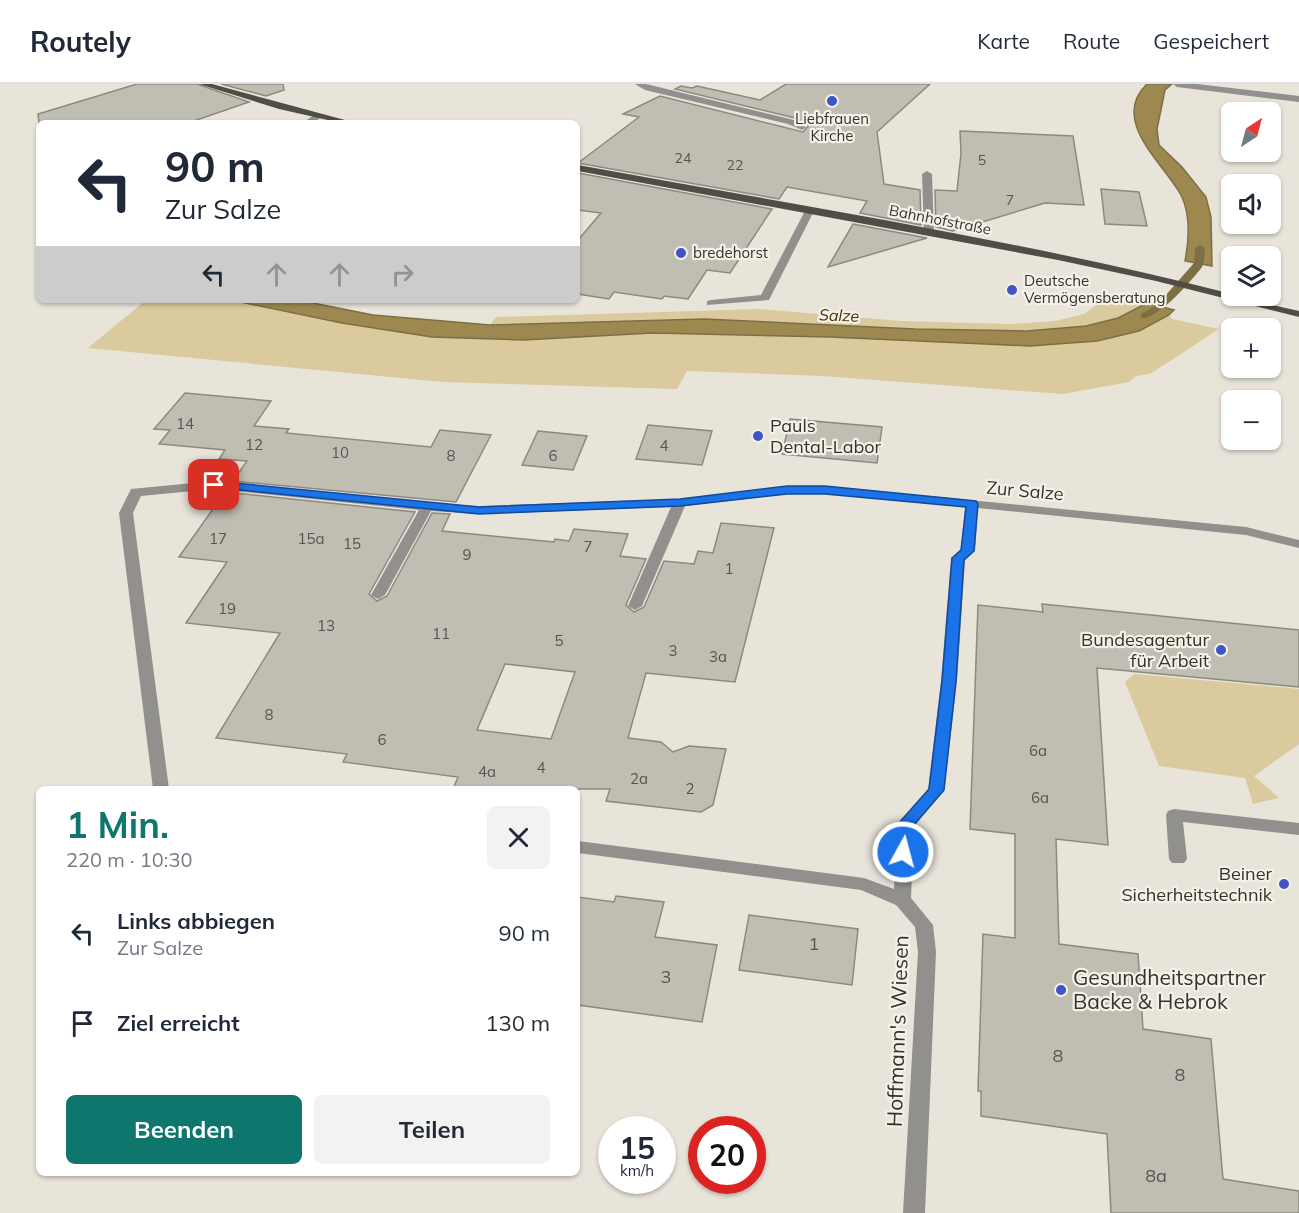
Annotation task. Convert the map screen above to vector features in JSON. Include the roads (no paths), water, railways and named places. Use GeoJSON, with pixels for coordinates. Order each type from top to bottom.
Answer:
{"type":"FeatureCollection","features":[{"type":"Feature","properties":{"kind":"main road"},"geometry":{"type":"LineString","coordinates":[[203,84],[338,120]]}},
{"type":"Feature","properties":{"kind":"main road","name":"Bahnhofstraße"},"geometry":{"type":"LineString","coordinates":[[580,168],[1157,278],[1298,313]]}},
{"type":"Feature","properties":{"kind":"street"},"geometry":{"type":"LineString","coordinates":[[639,84],[791,122],[802,127]]}},
{"type":"Feature","properties":{"kind":"street"},"geometry":{"type":"LineString","coordinates":[[1178,84],[1299,99]]}},
{"type":"Feature","properties":{"kind":"street"},"geometry":{"type":"LineString","coordinates":[[312,120],[320,116]]}},
{"type":"Feature","properties":{"kind":"street"},"geometry":{"type":"LineString","coordinates":[[927,174],[929,233]]}},
{"type":"Feature","properties":{"kind":"street"},"geometry":{"type":"LineString","coordinates":[[711,303],[765,298],[809,211]]}},
{"type":"Feature","properties":{"kind":"street","name":"Zur Salze"},"geometry":{"type":"LineString","coordinates":[[161,786],[126,513],[136,492],[214,485],[427,507],[479,510],[680,502],[787,490],[825,490],[1235,530],[1299,544]]}},
{"type":"Feature","properties":{"kind":"street"},"geometry":{"type":"LineString","coordinates":[[635,606],[680,502]]}},
{"type":"Feature","properties":{"kind":"street"},"geometry":{"type":"LineString","coordinates":[[902,900],[906,824],[936,790],[949,681],[958,558],[968,551],[972,504]]}},
{"type":"Feature","properties":{"kind":"street"},"geometry":{"type":"LineString","coordinates":[[378,595],[427,507]]}},
{"type":"Feature","properties":{"kind":"street"},"geometry":{"type":"LineString","coordinates":[[1178,859],[1174,815],[1299,829]]}},
{"type":"Feature","properties":{"kind":"street","name":"Hoffmann's Wiesen"},"geometry":{"type":"LineString","coordinates":[[580,847],[864,884],[902,900],[924,925],[927,952],[914,1213]]}},
{"type":"Feature","properties":{"kind":"waterway","name":"Salze"},"geometry":{"type":"LineString","coordinates":[[1145,316],[1161,306],[1199,264],[1200,248]]}},
{"type":"Feature","properties":{"kind":"place","name":"Liebfrauen Kirche"},"geometry":{"type":"Point","coordinates":[832,101]}},
{"type":"Feature","properties":{"kind":"place","name":"bredehorst"},"geometry":{"type":"Point","coordinates":[681,253]}},
{"type":"Feature","properties":{"kind":"place","name":"Deutsche Vermögensberatung"},"geometry":{"type":"Point","coordinates":[1012,290]}},
{"type":"Feature","properties":{"kind":"place","name":"Pauls Dental-Labor"},"geometry":{"type":"Point","coordinates":[758,436]}},
{"type":"Feature","properties":{"kind":"place","name":"Bundesagentur für Arbeit"},"geometry":{"type":"Point","coordinates":[1221,650]}},
{"type":"Feature","properties":{"kind":"place","name":"Beiner Sicherheitstechnik"},"geometry":{"type":"Point","coordinates":[1284,884]}},
{"type":"Feature","properties":{"kind":"place","name":"Gesundheitspartner Backe & Hebrok"},"geometry":{"type":"Point","coordinates":[1061,990]}}]}
